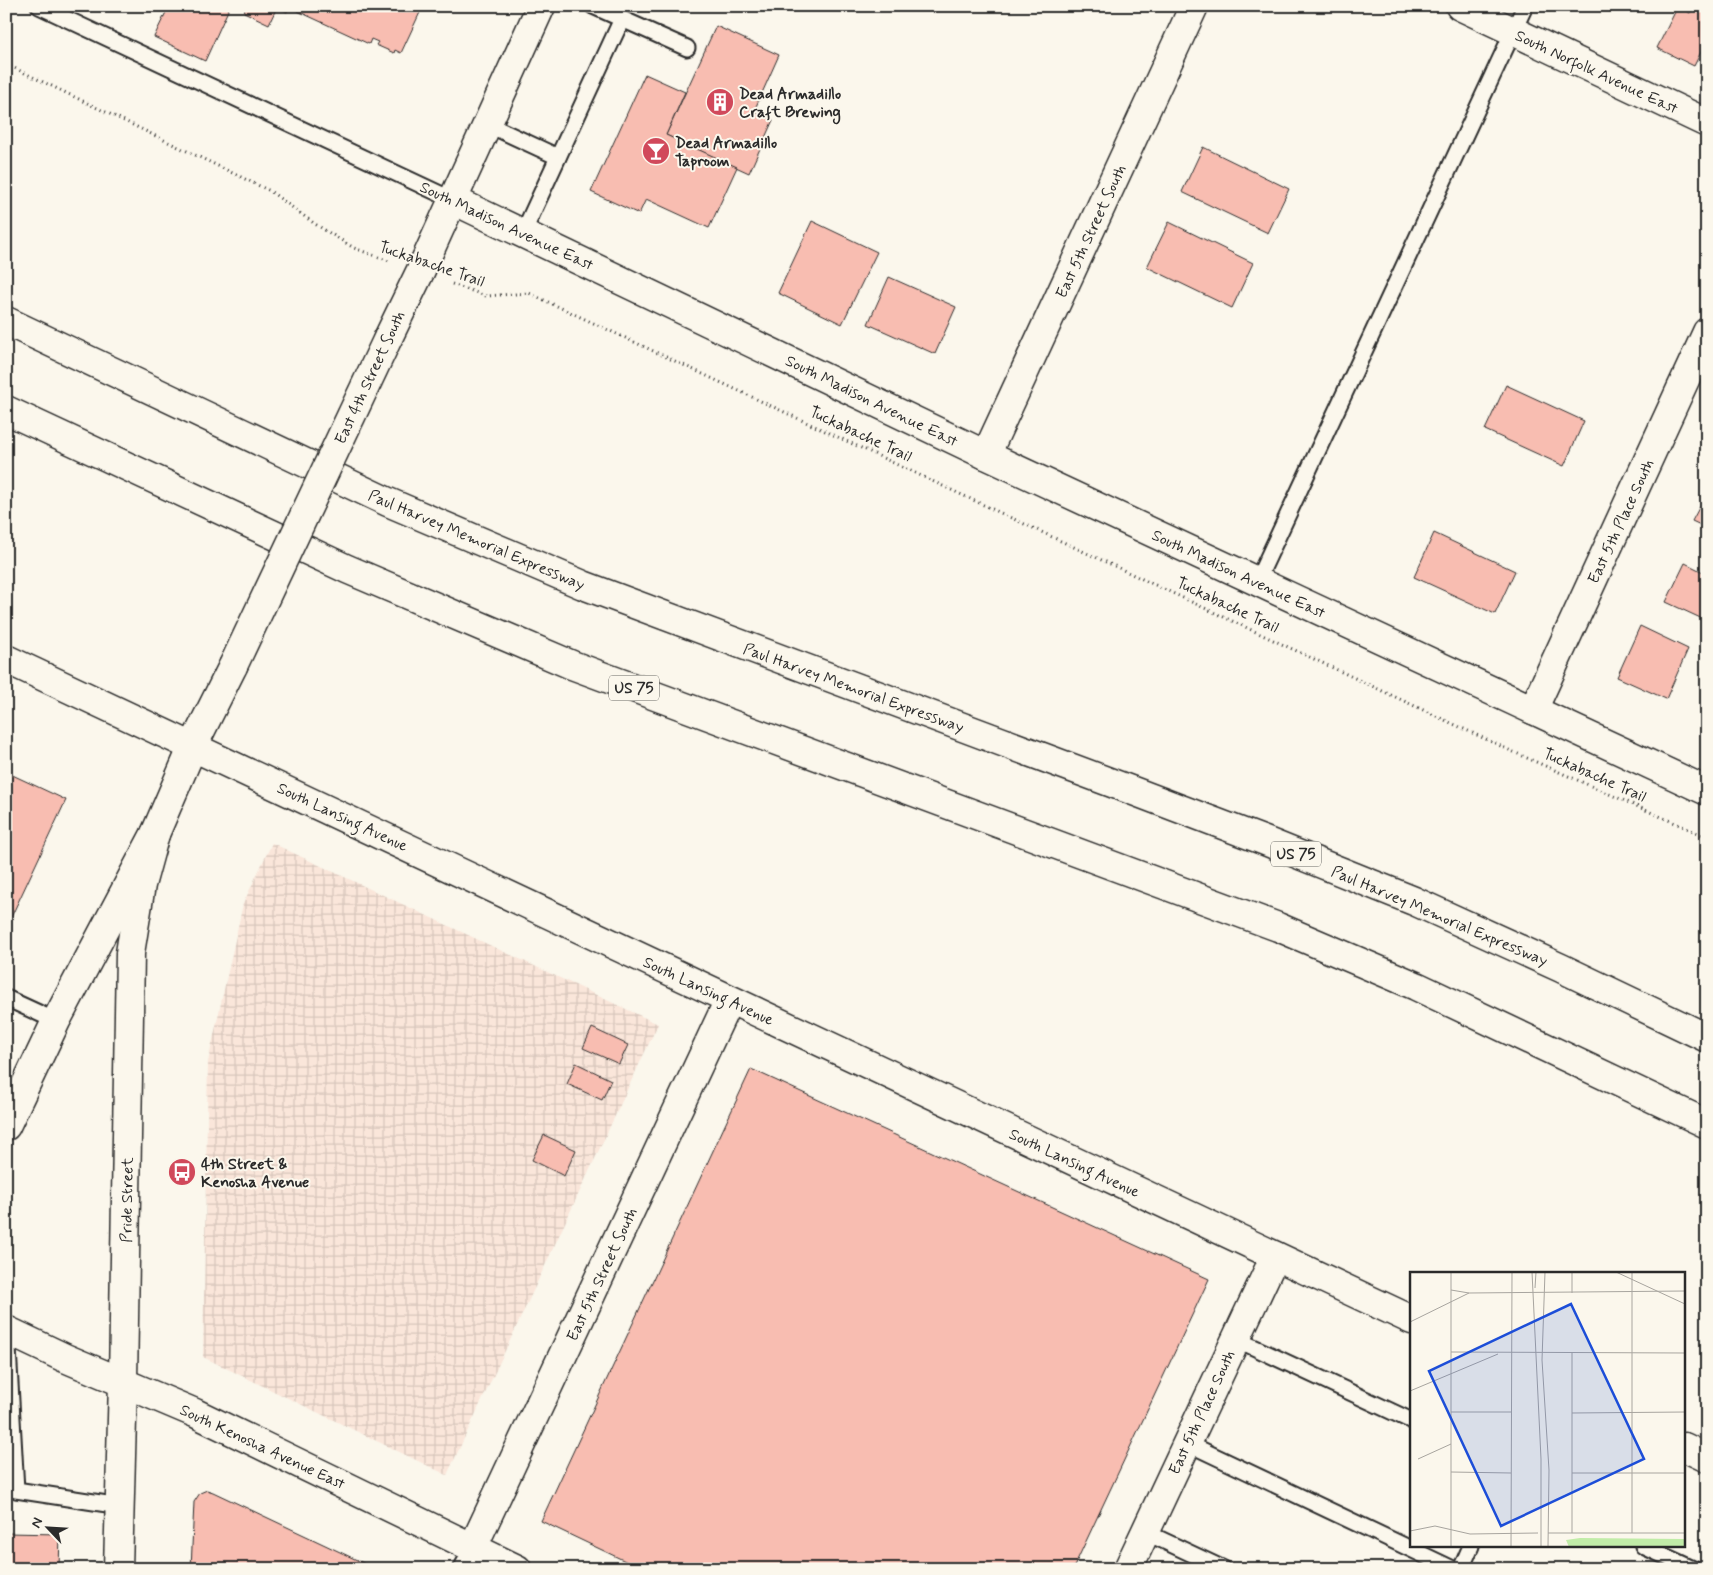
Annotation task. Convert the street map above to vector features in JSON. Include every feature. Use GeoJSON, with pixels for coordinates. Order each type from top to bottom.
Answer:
{"type":"FeatureCollection","features":[{"type":"Feature","properties":{"kind":"main road","name":"East 4th Street South"},"geometry":{"type":"LineString","coordinates":[[193,746],[233,666],[420,272],[541,6]]}},
{"type":"Feature","properties":{"kind":"main road","name":"East 5th Street South"},"geometry":{"type":"LineString","coordinates":[[986,455],[1194,6]]}},
{"type":"Feature","properties":{"kind":"main road","name":"South Norfolk Avenue East"},"geometry":{"type":"LineString","coordinates":[[1460,6],[1707,123]]}},
{"type":"Feature","properties":{"kind":"main road","name":"South Madison Avenue East"},"geometry":{"type":"LineString","coordinates":[[453,200],[986,455],[1707,791]]}},
{"type":"Feature","properties":{"kind":"main road","name":"Paul Harvey Memorial Expressway"},"geometry":{"type":"LineString","coordinates":[[6,321],[388,502],[583,586],[1128,788],[1414,901],[1561,968],[1707,1038]]}},
{"type":"Feature","properties":{"kind":"main road","name":"East 5th Place South"},"geometry":{"type":"LineString","coordinates":[[1532,710],[1707,332]]}},
{"type":"Feature","properties":{"kind":"main road","name":"US 75"},"geometry":{"type":"LineString","coordinates":[[6,410],[348,569],[572,665],[1278,927],[1416,986],[1707,1124]]}},
{"type":"Feature","properties":{"kind":"main road","name":"South Lansing Avenue"},"geometry":{"type":"LineString","coordinates":[[6,659],[1410,1319]]}},
{"type":"Feature","properties":{"kind":"main road","name":"Pride Street"},"geometry":{"type":"LineString","coordinates":[[10,1109],[154,834],[193,746]]}},
{"type":"Feature","properties":{"kind":"main road","name":"Pride Street"},"geometry":{"type":"LineString","coordinates":[[118,1569],[130,953],[141,885],[154,834]]}},
{"type":"Feature","properties":{"kind":"main road","name":"East 5th Street South"},"geometry":{"type":"LineString","coordinates":[[467,1558],[729,1000]]}},
{"type":"Feature","properties":{"kind":"main road","name":"East 5th Place South"},"geometry":{"type":"LineString","coordinates":[[1128,1569],[1275,1256]]}},
{"type":"Feature","properties":{"kind":"main road","name":"South Kenosha Avenue East"},"geometry":{"type":"LineString","coordinates":[[7,1330],[65,1358],[195,1413],[467,1558],[518,1569]]}},
{"type":"Feature","properties":{"kind":"main road"},"geometry":{"type":"LineString","coordinates":[[1686,1448],[1707,1458]]}},
{"type":"Feature","properties":{"kind":"lane","name":"South Madison Avenue East"},"geometry":{"type":"LineString","coordinates":[[39,6],[453,200]]}},
{"type":"Feature","properties":{"kind":"lane"},"geometry":{"type":"LineString","coordinates":[[594,6],[687,48]]}},
{"type":"Feature","properties":{"kind":"lane"},"geometry":{"type":"LineString","coordinates":[[1257,581],[1525,6]]}},
{"type":"Feature","properties":{"kind":"lane"},"geometry":{"type":"LineString","coordinates":[[523,233],[622,19]]}},
{"type":"Feature","properties":{"kind":"lane"},"geometry":{"type":"LineString","coordinates":[[488,124],[558,157]]}},
{"type":"Feature","properties":{"kind":"lane"},"geometry":{"type":"LineString","coordinates":[[6,998],[56,1021]]}},
{"type":"Feature","properties":{"kind":"lane"},"geometry":{"type":"LineString","coordinates":[[7,1330],[16,1490],[120,1506]]}},
{"type":"Feature","properties":{"kind":"lane"},"geometry":{"type":"LineString","coordinates":[[1236,1339],[1410,1421]]}},
{"type":"Feature","properties":{"kind":"lane"},"geometry":{"type":"LineString","coordinates":[[1187,1443],[1452,1569]]}},
{"type":"Feature","properties":{"kind":"lane"},"geometry":{"type":"LineString","coordinates":[[1145,1532],[1224,1569]]}},
{"type":"Feature","properties":{"kind":"lane"},"geometry":{"type":"LineString","coordinates":[[1461,1569],[1470,1548]]}},
{"type":"Feature","properties":{"kind":"lane"},"geometry":{"type":"LineString","coordinates":[[1647,1548],[1693,1569]]}},
{"type":"Feature","properties":{"kind":"path","name":"Tuckabache Trail"},"geometry":{"type":"LineString","coordinates":[[6,64],[270,191],[315,224],[354,248],[486,296],[529,293],[1509,750],[1707,837]]}},
{"type":"Feature","properties":{"kind":"shaded area"},"geometry":{"type":"Polygon","coordinates":[[[272,843],[658,1024],[447,1475],[203,1357],[208,1062],[243,904],[272,843]]]}},
{"type":"Feature","properties":{"kind":"building"},"geometry":{"type":"Polygon","coordinates":[[[169,6],[230,6],[205,61],[154,37],[169,6]]]}},
{"type":"Feature","properties":{"kind":"building"},"geometry":{"type":"Polygon","coordinates":[[[243,6],[423,6],[401,53],[395,50],[394,53],[376,45],[378,42],[371,39],[369,44],[289,7],[287,12],[277,7],[269,24],[244,12],[246,7],[243,6]]]}},
{"type":"Feature","properties":{"kind":"building"},"geometry":{"type":"Polygon","coordinates":[[[1678,6],[1690,13],[1693,6],[1707,6],[1707,53],[1702,50],[1694,66],[1657,48],[1678,6]]]}},
{"type":"Feature","properties":{"kind":"building","name":"Dead Armadillo Craft Brewing"},"geometry":{"type":"Polygon","coordinates":[[[716,26],[779,55],[754,111],[773,120],[749,173],[666,135],[716,26]]]}},
{"type":"Feature","properties":{"kind":"building","name":"Dead Armadillo Taproom"},"geometry":{"type":"Polygon","coordinates":[[[645,74],[685,92],[666,135],[737,167],[709,228],[646,199],[639,214],[591,192],[645,74]]]}},
{"type":"Feature","properties":{"kind":"building"},"geometry":{"type":"Polygon","coordinates":[[[1203,147],[1289,189],[1268,233],[1182,192],[1203,147]]]}},
{"type":"Feature","properties":{"kind":"building"},"geometry":{"type":"Polygon","coordinates":[[[812,221],[877,252],[842,324],[778,293],[812,221]]]}},
{"type":"Feature","properties":{"kind":"building"},"geometry":{"type":"Polygon","coordinates":[[[1169,222],[1253,263],[1232,308],[1147,267],[1169,222]]]}},
{"type":"Feature","properties":{"kind":"building"},"geometry":{"type":"Polygon","coordinates":[[[889,277],[956,307],[935,354],[868,324],[889,277]]]}},
{"type":"Feature","properties":{"kind":"building"},"geometry":{"type":"Polygon","coordinates":[[[1506,385],[1584,421],[1564,466],[1485,430],[1506,385]]]}},
{"type":"Feature","properties":{"kind":"building"},"geometry":{"type":"Polygon","coordinates":[[[1707,493],[1707,528],[1692,521],[1707,493]]]}},
{"type":"Feature","properties":{"kind":"building"},"geometry":{"type":"Polygon","coordinates":[[[1434,533],[1515,571],[1495,614],[1414,577],[1434,533]]]}},
{"type":"Feature","properties":{"kind":"building"},"geometry":{"type":"Polygon","coordinates":[[[1685,563],[1707,574],[1707,621],[1666,602],[1685,563]]]}},
{"type":"Feature","properties":{"kind":"building"},"geometry":{"type":"Polygon","coordinates":[[[1640,626],[1688,649],[1666,699],[1617,677],[1640,626]]]}},
{"type":"Feature","properties":{"kind":"building"},"geometry":{"type":"Polygon","coordinates":[[[6,772],[66,800],[6,928],[6,772]]]}},
{"type":"Feature","properties":{"kind":"building"},"geometry":{"type":"Polygon","coordinates":[[[592,1028],[628,1045],[619,1064],[583,1048],[592,1028]]]}},
{"type":"Feature","properties":{"kind":"building"},"geometry":{"type":"Polygon","coordinates":[[[576,1063],[611,1080],[602,1100],[567,1084],[576,1063]]]}},
{"type":"Feature","properties":{"kind":"building"},"geometry":{"type":"Polygon","coordinates":[[[751,1069],[1209,1279],[1073,1569],[642,1569],[541,1521],[751,1069]]]}},
{"type":"Feature","properties":{"kind":"building"},"geometry":{"type":"Polygon","coordinates":[[[544,1135],[576,1150],[564,1176],[532,1160],[544,1135]]]}},
{"type":"Feature","properties":{"kind":"building"},"geometry":{"type":"Polygon","coordinates":[[[207,1490],[376,1569],[191,1569],[194,1502],[200,1493],[207,1490]]]}},
{"type":"Feature","properties":{"kind":"building"},"geometry":{"type":"Polygon","coordinates":[[[6,1533],[60,1534],[59,1569],[6,1569],[6,1533]]]}},
{"type":"Feature","properties":{"kind":"place","name":"Dead Armadillo Craft Brewing"},"geometry":{"type":"Point","coordinates":[720,102]}},
{"type":"Feature","properties":{"kind":"place","name":"Dead Armadillo Taproom"},"geometry":{"type":"Point","coordinates":[656,151]}},
{"type":"Feature","properties":{"kind":"place","name":"4th Street & Kenosha Avenue"},"geometry":{"type":"Point","coordinates":[182,1172]}}]}
